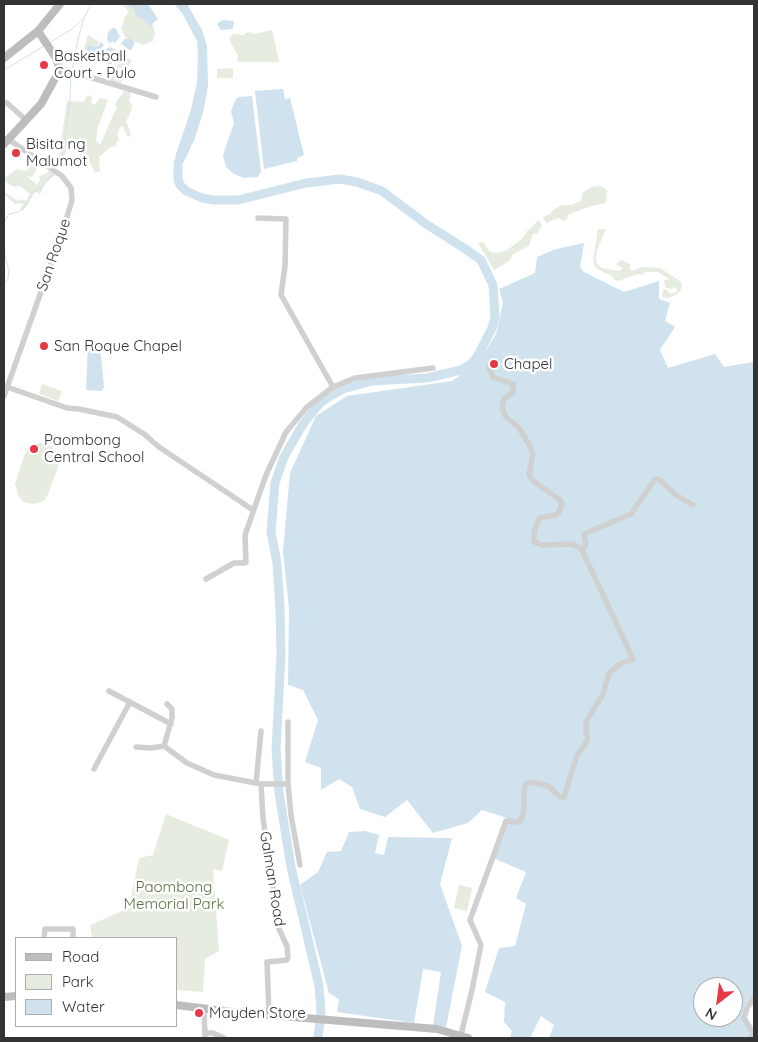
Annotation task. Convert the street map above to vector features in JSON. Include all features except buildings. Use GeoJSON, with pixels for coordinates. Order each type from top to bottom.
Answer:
{"type":"FeatureCollection","features":[{"type":"Feature","properties":{"kind":"main road"},"geometry":{"type":"LineString","coordinates":[[4,58],[38,31],[60,4]]}},
{"type":"Feature","properties":{"kind":"main road"},"geometry":{"type":"LineString","coordinates":[[6,141],[48,95],[62,69],[48,44],[38,31]]}},
{"type":"Feature","properties":{"kind":"main road"},"geometry":{"type":"LineString","coordinates":[[178,1005],[437,1030],[465,1037]]}},
{"type":"Feature","properties":{"kind":"street"},"geometry":{"type":"LineString","coordinates":[[62,69],[156,97]]}},
{"type":"Feature","properties":{"kind":"street"},"geometry":{"type":"LineString","coordinates":[[7,103],[26,120]]}},
{"type":"Feature","properties":{"kind":"street","name":"San Roque"},"geometry":{"type":"LineString","coordinates":[[4,396],[64,230],[72,200],[71,188],[62,176],[6,141]]}},
{"type":"Feature","properties":{"kind":"street"},"geometry":{"type":"LineString","coordinates":[[258,218],[286,219],[285,266],[281,295],[333,387]]}},
{"type":"Feature","properties":{"kind":"street"},"geometry":{"type":"LineString","coordinates":[[206,579],[234,563],[246,562],[245,535],[266,475],[286,432],[308,407],[333,387],[364,375],[433,368]]}},
{"type":"Feature","properties":{"kind":"street"},"geometry":{"type":"LineString","coordinates":[[465,1037],[472,990],[482,945],[470,920],[506,821],[518,822],[520,820],[524,810],[524,789],[526,784],[532,782],[548,786],[564,798],[576,758],[588,740],[586,722],[603,694],[609,673],[620,664],[633,659],[582,550],[573,544],[542,545],[534,542],[534,531],[540,518],[556,515],[562,504],[560,500],[532,480],[529,474],[533,454],[530,446],[519,428],[506,417],[503,411],[504,399],[513,392],[513,384],[493,377],[489,368]]}},
{"type":"Feature","properties":{"kind":"street"},"geometry":{"type":"LineString","coordinates":[[8,387],[67,408],[117,417],[253,510]]}},
{"type":"Feature","properties":{"kind":"street"},"geometry":{"type":"LineString","coordinates":[[582,550],[586,539],[584,534],[631,514],[656,479],[676,495],[693,505]]}},
{"type":"Feature","properties":{"kind":"street"},"geometry":{"type":"LineString","coordinates":[[109,691],[171,724]]}},
{"type":"Feature","properties":{"kind":"street"},"geometry":{"type":"LineString","coordinates":[[94,769],[130,702]]}},
{"type":"Feature","properties":{"kind":"street"},"geometry":{"type":"LineString","coordinates":[[164,746],[171,724],[172,709],[168,704]]}},
{"type":"Feature","properties":{"kind":"street"},"geometry":{"type":"LineString","coordinates":[[288,722],[285,784],[300,865]]}},
{"type":"Feature","properties":{"kind":"street"},"geometry":{"type":"LineString","coordinates":[[258,784],[261,731]]}},
{"type":"Feature","properties":{"kind":"street"},"geometry":{"type":"LineString","coordinates":[[136,747],[151,748],[164,746],[191,766],[214,775],[258,784],[285,784]]}},
{"type":"Feature","properties":{"kind":"street","name":"Galman Road"},"geometry":{"type":"LineString","coordinates":[[258,784],[280,929],[287,946],[288,957],[287,960],[267,962],[270,1015]]}},
{"type":"Feature","properties":{"kind":"street"},"geometry":{"type":"LineString","coordinates":[[44,937],[45,929],[73,929],[73,937]]}},
{"type":"Feature","properties":{"kind":"street"},"geometry":{"type":"LineString","coordinates":[[751,1038],[752,1033],[744,1018],[747,1008],[754,998]]}},
{"type":"Feature","properties":{"kind":"street"},"geometry":{"type":"LineString","coordinates":[[204,1009],[205,1035],[213,1033],[224,1038]]}},
{"type":"Feature","properties":{"kind":"green space"},"geometry":{"type":"Polygon","coordinates":[[[122,4],[127,4],[135,11],[135,15],[153,29],[155,34],[153,41],[143,45],[125,37],[121,29],[124,18],[129,12],[122,4]]]}},
{"type":"Feature","properties":{"kind":"green space"},"geometry":{"type":"Polygon","coordinates":[[[272,30],[279,62],[237,62],[238,56],[229,39],[233,34],[243,35],[248,32],[255,34],[272,30]]]}},
{"type":"Feature","properties":{"kind":"green space"},"geometry":{"type":"Polygon","coordinates":[[[88,35],[99,42],[95,47],[89,45],[85,51],[86,58],[81,58],[88,35]]]}},
{"type":"Feature","properties":{"kind":"green space"},"geometry":{"type":"Polygon","coordinates":[[[117,56],[131,60],[131,63],[125,70],[121,84],[105,80],[106,78],[113,77],[111,71],[116,69],[117,56]]]}},
{"type":"Feature","properties":{"kind":"green space"},"geometry":{"type":"Polygon","coordinates":[[[233,68],[233,78],[217,78],[217,69],[233,68]]]}},
{"type":"Feature","properties":{"kind":"green space"},"geometry":{"type":"Polygon","coordinates":[[[124,91],[131,94],[129,102],[132,104],[132,109],[126,121],[131,134],[130,137],[127,136],[123,126],[120,127],[117,135],[119,140],[116,143],[117,146],[110,147],[99,157],[100,171],[95,173],[85,151],[75,147],[68,148],[62,161],[58,163],[67,101],[83,102],[88,95],[92,97],[91,102],[95,105],[100,98],[108,100],[98,127],[96,141],[100,145],[117,110],[115,104],[124,91]]]}},
{"type":"Feature","properties":{"kind":"green space"},"geometry":{"type":"Polygon","coordinates":[[[26,156],[40,165],[32,177],[27,176],[37,185],[40,179],[39,176],[50,171],[55,175],[46,182],[40,194],[36,192],[32,195],[22,211],[20,209],[24,204],[15,204],[4,194],[18,201],[21,199],[26,201],[30,194],[20,186],[10,185],[4,179],[17,169],[27,171],[26,156]]]}},
{"type":"Feature","properties":{"kind":"green space"},"geometry":{"type":"Polygon","coordinates":[[[601,186],[607,190],[606,203],[588,207],[568,215],[564,221],[558,218],[546,223],[543,217],[550,214],[553,210],[562,205],[571,205],[581,201],[583,192],[591,187],[601,186]]]}},
{"type":"Feature","properties":{"kind":"green space"},"geometry":{"type":"Polygon","coordinates":[[[539,220],[542,226],[538,233],[533,234],[529,246],[513,254],[510,260],[494,270],[478,243],[483,242],[490,252],[506,251],[523,238],[527,231],[539,220]]]}},
{"type":"Feature","properties":{"kind":"green space"},"geometry":{"type":"Polygon","coordinates":[[[598,229],[606,229],[596,257],[597,264],[602,268],[620,271],[622,268],[616,264],[621,260],[630,264],[630,270],[633,271],[641,267],[660,268],[680,281],[682,285],[681,290],[676,295],[668,298],[662,297],[663,289],[667,290],[670,294],[677,292],[677,289],[675,287],[670,289],[665,287],[664,280],[669,279],[658,272],[646,272],[642,275],[638,274],[618,281],[599,270],[594,265],[593,260],[598,229]]]}},
{"type":"Feature","properties":{"kind":"green space"},"geometry":{"type":"Polygon","coordinates":[[[42,384],[62,391],[58,401],[39,394],[42,384]]]}},
{"type":"Feature","properties":{"kind":"green space"},"geometry":{"type":"Polygon","coordinates":[[[46,443],[52,447],[58,457],[59,464],[45,500],[32,504],[24,502],[19,497],[15,484],[25,453],[33,445],[46,443]]]}},
{"type":"Feature","properties":{"kind":"green space","name":"Paombong Memorial Park"},"geometry":{"type":"Polygon","coordinates":[[[166,814],[229,840],[222,871],[213,869],[219,951],[205,959],[203,992],[178,990],[178,937],[92,937],[90,925],[129,908],[139,858],[153,855],[166,814]]]}},
{"type":"Feature","properties":{"kind":"green space"},"geometry":{"type":"Polygon","coordinates":[[[459,885],[472,888],[467,911],[454,908],[459,885]]]}},
{"type":"Feature","properties":{"kind":"water"},"geometry":{"type":"Polygon","coordinates":[[[127,4],[148,4],[158,19],[152,24],[155,34],[153,29],[135,15],[135,11],[127,4]]]}},
{"type":"Feature","properties":{"kind":"water"},"geometry":{"type":"Polygon","coordinates":[[[174,4],[187,4],[202,30],[207,46],[208,85],[204,109],[194,141],[184,157],[175,157],[190,113],[197,83],[198,55],[197,41],[182,13],[174,4]]]}},
{"type":"Feature","properties":{"kind":"water"},"geometry":{"type":"Polygon","coordinates":[[[222,20],[234,21],[233,29],[221,30],[217,24],[222,20]]]}},
{"type":"Feature","properties":{"kind":"water"},"geometry":{"type":"Polygon","coordinates":[[[113,28],[116,29],[120,37],[115,43],[112,41],[111,43],[108,42],[107,38],[108,32],[113,28]]]}},
{"type":"Feature","properties":{"kind":"water"},"geometry":{"type":"Polygon","coordinates":[[[129,38],[135,42],[131,51],[121,44],[124,39],[129,38]]]}},
{"type":"Feature","properties":{"kind":"water"},"geometry":{"type":"Polygon","coordinates":[[[100,42],[104,44],[97,58],[87,57],[85,54],[87,47],[89,45],[95,47],[100,42]]]}},
{"type":"Feature","properties":{"kind":"water"},"geometry":{"type":"Polygon","coordinates":[[[110,47],[118,51],[111,65],[101,59],[106,49],[110,47]]]}},
{"type":"Feature","properties":{"kind":"water"},"geometry":{"type":"Polygon","coordinates":[[[283,89],[285,99],[290,98],[304,155],[297,158],[297,161],[264,169],[255,91],[283,89]]]}},
{"type":"Feature","properties":{"kind":"water"},"geometry":{"type":"Polygon","coordinates":[[[252,96],[261,172],[258,177],[244,178],[234,174],[226,167],[223,155],[234,123],[231,111],[234,103],[238,97],[252,96]]]}},
{"type":"Feature","properties":{"kind":"water"},"geometry":{"type":"Polygon","coordinates":[[[584,243],[580,267],[584,272],[624,292],[659,281],[659,299],[670,303],[665,321],[675,327],[660,350],[668,368],[715,354],[724,367],[753,362],[754,996],[743,1012],[743,977],[693,977],[693,1027],[743,1027],[743,1016],[751,1032],[750,1038],[549,1038],[554,1025],[541,1016],[530,1038],[510,1038],[512,1031],[504,1022],[505,1002],[485,992],[499,948],[515,946],[526,904],[516,898],[526,872],[493,858],[507,818],[482,810],[468,823],[433,833],[407,800],[385,817],[360,809],[352,787],[339,779],[321,790],[321,768],[305,762],[318,720],[303,690],[288,685],[289,609],[283,551],[290,473],[316,416],[347,396],[452,381],[478,363],[496,334],[503,303],[499,289],[535,273],[537,257],[556,249],[584,243]]]}},
{"type":"Feature","properties":{"kind":"water"},"geometry":{"type":"Polygon","coordinates":[[[93,342],[100,347],[104,387],[102,391],[86,390],[88,345],[93,342]]]}},
{"type":"Feature","properties":{"kind":"water"},"geometry":{"type":"Polygon","coordinates":[[[365,831],[379,835],[375,853],[384,855],[388,837],[452,838],[440,884],[462,946],[446,1027],[433,1026],[441,972],[423,969],[414,1023],[337,1012],[339,999],[329,993],[300,885],[318,872],[327,852],[341,851],[349,832],[365,831]]]}},
{"type":"Feature","properties":{"kind":"waterway"},"geometry":{"type":"LineString","coordinates":[[72,70],[84,18],[91,4]]}},
{"type":"Feature","properties":{"kind":"waterway"},"geometry":{"type":"LineString","coordinates":[[49,43],[72,29],[84,18]]}},
{"type":"Feature","properties":{"kind":"waterway"},"geometry":{"type":"LineString","coordinates":[[4,70],[44,46]]}},
{"type":"Feature","properties":{"kind":"waterway"},"geometry":{"type":"LineString","coordinates":[[56,168],[63,154],[70,100],[71,74]]}},
{"type":"Feature","properties":{"kind":"waterway"},"geometry":{"type":"LineString","coordinates":[[186,147],[178,163],[178,180],[186,191],[202,198],[238,200],[306,183],[340,179],[357,182],[382,191],[426,224],[481,260],[493,285],[495,317],[492,328],[477,357],[470,365],[461,370],[427,378],[372,381],[343,389],[330,396],[320,403],[303,424],[284,457],[275,483],[271,532],[277,563],[280,608],[281,655],[276,749],[279,793],[291,867],[319,986],[321,1012],[318,1038]]}},
{"type":"Feature","properties":{"kind":"waterway"},"geometry":{"type":"LineString","coordinates":[[4,222],[9,214],[18,212],[25,207],[34,192],[47,182],[53,173]]}},
{"type":"Feature","properties":{"kind":"waterway"},"geometry":{"type":"LineString","coordinates":[[4,236],[5,257],[9,270],[8,279],[4,284]]}},
{"type":"Feature","properties":{"kind":"place","name":"Basketball Court - Pulo"},"geometry":{"type":"Point","coordinates":[44,65]}},
{"type":"Feature","properties":{"kind":"place","name":"Bisita ng Malumot"},"geometry":{"type":"Point","coordinates":[16,153]}},
{"type":"Feature","properties":{"kind":"place","name":"San Roque Chapel"},"geometry":{"type":"Point","coordinates":[44,346]}},
{"type":"Feature","properties":{"kind":"place","name":"Chapel"},"geometry":{"type":"Point","coordinates":[494,364]}},
{"type":"Feature","properties":{"kind":"place","name":"Paombong Central School"},"geometry":{"type":"Point","coordinates":[34,449]}},
{"type":"Feature","properties":{"kind":"place","name":"Mayden Store"},"geometry":{"type":"Point","coordinates":[199,1013]}}]}
